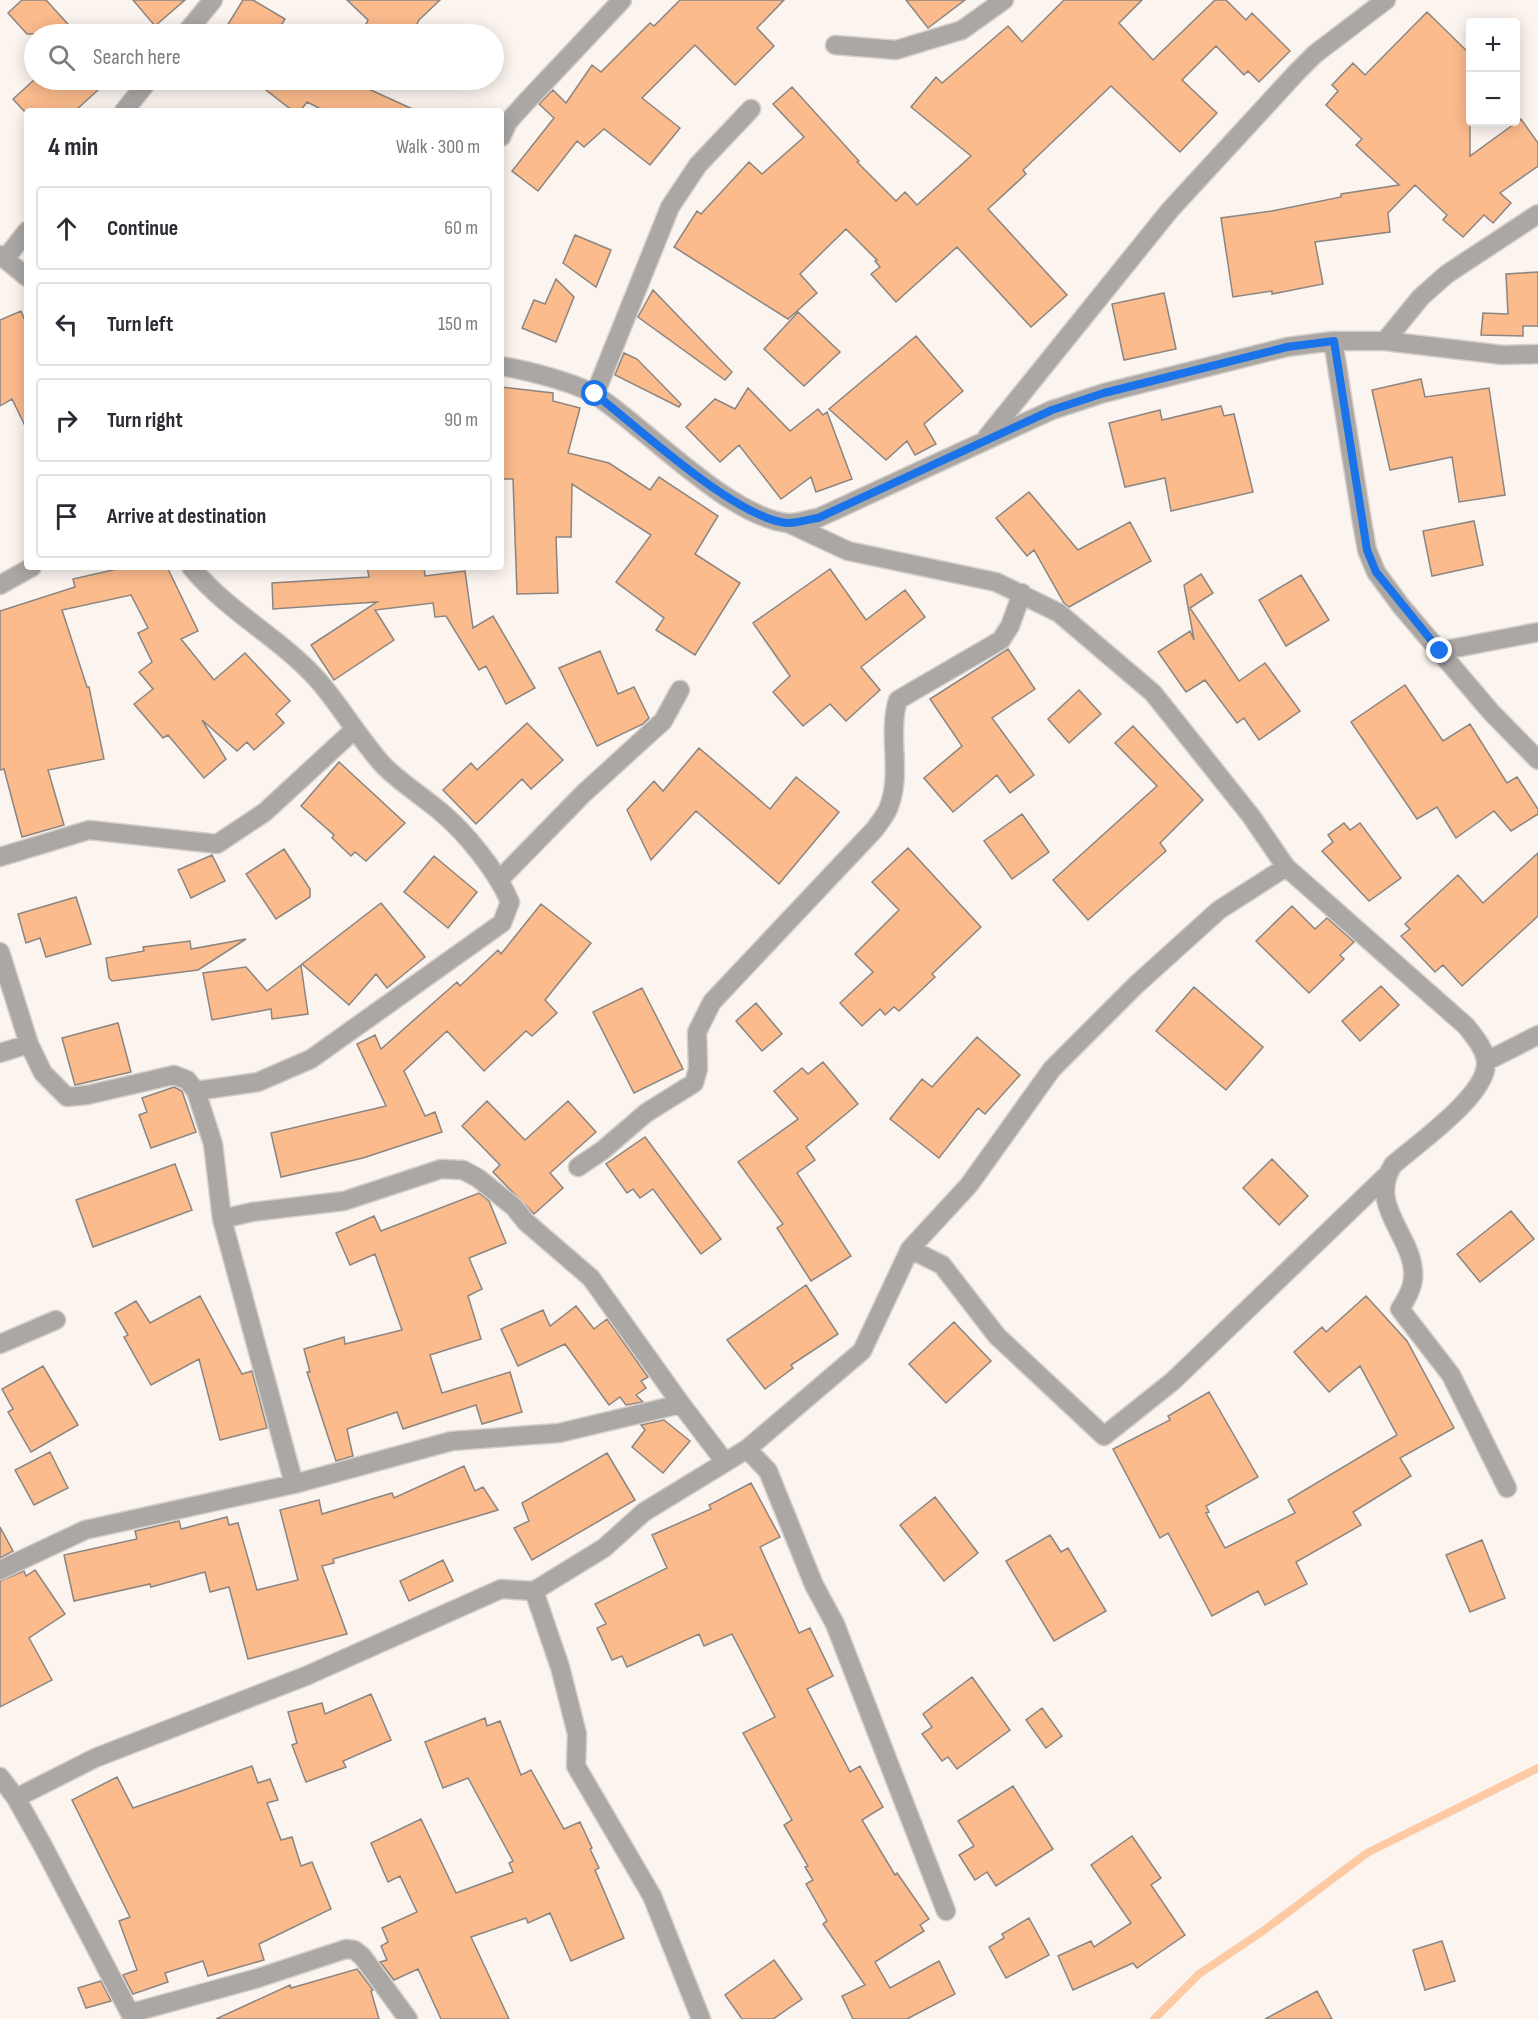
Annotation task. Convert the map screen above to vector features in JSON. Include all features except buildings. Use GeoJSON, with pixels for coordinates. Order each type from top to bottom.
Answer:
{"type":"FeatureCollection","features":[{"type":"Feature","properties":{"kind":"street"},"geometry":{"type":"LineString","coordinates":[[193,24],[213,0]]}},
{"type":"Feature","properties":{"kind":"street"},"geometry":{"type":"LineString","coordinates":[[504,131],[508,122],[526,102],[622,0]]}},
{"type":"Feature","properties":{"kind":"street"},"geometry":{"type":"LineString","coordinates":[[835,45],[896,50],[962,30],[1004,0]]}},
{"type":"Feature","properties":{"kind":"street"},"geometry":{"type":"LineString","coordinates":[[984,441],[1170,210],[1315,54],[1386,0]]}},
{"type":"Feature","properties":{"kind":"street"},"geometry":{"type":"LineString","coordinates":[[126,108],[141,90]]}},
{"type":"Feature","properties":{"kind":"street"},"geometry":{"type":"LineString","coordinates":[[595,394],[670,207],[698,165],[751,109]]}},
{"type":"Feature","properties":{"kind":"street"},"geometry":{"type":"LineString","coordinates":[[1385,341],[1421,297],[1447,274],[1538,214]]}},
{"type":"Feature","properties":{"kind":"street"},"geometry":{"type":"LineString","coordinates":[[24,234],[2,257],[24,275]]}},
{"type":"Feature","properties":{"kind":"street"},"geometry":{"type":"LineString","coordinates":[[1334,341],[1367,550],[1376,572],[1491,712],[1538,760]]}},
{"type":"Feature","properties":{"kind":"street"},"geometry":{"type":"LineString","coordinates":[[788,523],[818,518],[1052,410],[1104,393],[1287,347],[1334,341],[1385,341],[1503,356],[1538,354]]}},
{"type":"Feature","properties":{"kind":"street"},"geometry":{"type":"LineString","coordinates":[[504,366],[524,369],[595,394],[728,498],[761,516],[788,523],[848,552],[996,582],[1059,613],[1153,693],[1251,816],[1286,867],[1466,1026],[1478,1042],[1486,1061],[1484,1078],[1474,1094],[1394,1165],[1385,1178],[1173,1381],[1104,1436],[997,1336],[942,1265],[910,1249]]}},
{"type":"Feature","properties":{"kind":"street"},"geometry":{"type":"LineString","coordinates":[[0,585],[27,570]]}},
{"type":"Feature","properties":{"kind":"street"},"geometry":{"type":"LineString","coordinates":[[194,570],[223,602],[295,658],[317,679],[383,764],[443,813],[500,879],[510,902],[501,923],[311,1059],[258,1082],[196,1091]]}},
{"type":"Feature","properties":{"kind":"street"},"geometry":{"type":"LineString","coordinates":[[578,1167],[603,1150],[646,1113],[694,1083],[698,1069],[697,1032],[712,1002],[875,829],[888,808],[894,780],[893,716],[898,700],[1001,640],[1010,626],[1022,593]]}},
{"type":"Feature","properties":{"kind":"street"},"geometry":{"type":"LineString","coordinates":[[1440,651],[1538,632]]}},
{"type":"Feature","properties":{"kind":"street"},"geometry":{"type":"LineString","coordinates":[[500,879],[584,793],[663,721],[680,690]]}},
{"type":"Feature","properties":{"kind":"street"},"geometry":{"type":"LineString","coordinates":[[0,857],[89,830],[217,844],[266,812],[355,729]]}},
{"type":"Feature","properties":{"kind":"street"},"geometry":{"type":"LineString","coordinates":[[16,1798],[95,1758],[306,1676],[501,1589],[534,1591],[604,1548],[644,1512],[747,1449],[862,1351],[910,1249],[969,1185],[1060,1060],[1136,984],[1219,910],[1286,867]]}},
{"type":"Feature","properties":{"kind":"street"},"geometry":{"type":"LineString","coordinates":[[0,952],[29,1044],[43,1073],[67,1096],[87,1095],[174,1075],[187,1080],[196,1091],[213,1144],[222,1219],[294,1484]]}},
{"type":"Feature","properties":{"kind":"street"},"geometry":{"type":"LineString","coordinates":[[1486,1061],[1538,1035]]}},
{"type":"Feature","properties":{"kind":"street"},"geometry":{"type":"LineString","coordinates":[[0,1053],[29,1044]]}},
{"type":"Feature","properties":{"kind":"street"},"geometry":{"type":"LineString","coordinates":[[222,1219],[252,1212],[344,1201],[441,1169],[463,1170],[478,1178],[514,1207],[526,1222],[591,1278],[725,1462]]}},
{"type":"Feature","properties":{"kind":"street"},"geometry":{"type":"LineString","coordinates":[[1385,1178],[1384,1195],[1411,1262],[1413,1279],[1400,1309],[1451,1375],[1508,1488]]}},
{"type":"Feature","properties":{"kind":"street"},"geometry":{"type":"LineString","coordinates":[[0,1344],[56,1320]]}},
{"type":"Feature","properties":{"kind":"street"},"geometry":{"type":"LineString","coordinates":[[0,1570],[85,1530],[294,1484],[452,1441],[559,1433],[681,1404]]}},
{"type":"Feature","properties":{"kind":"street"},"geometry":{"type":"LineString","coordinates":[[747,1449],[768,1471],[814,1585],[835,1624],[946,1911]]}},
{"type":"Feature","properties":{"kind":"street"},"geometry":{"type":"LineString","coordinates":[[534,1591],[560,1667],[577,1734],[576,1766],[652,1896],[701,2019]]}},
{"type":"Feature","properties":{"kind":"street"},"geometry":{"type":"LineString","coordinates":[[0,1777],[16,1798],[132,2016],[346,1949],[354,1950],[363,1956],[408,2019]]}},
{"type":"Feature","properties":{"kind":"waterway"},"geometry":{"type":"LineString","coordinates":[[1154,2019],[1199,1974],[1263,1931],[1367,1853],[1538,1768]]}},
{"type":"Feature","properties":{"kind":"route"},"geometry":{"type":"LineString","coordinates":[[595,394],[728,498],[761,516],[788,523],[818,518],[1052,410],[1104,393],[1287,347],[1334,341],[1367,550],[1376,572],[1401,606],[1440,651]]}}]}
